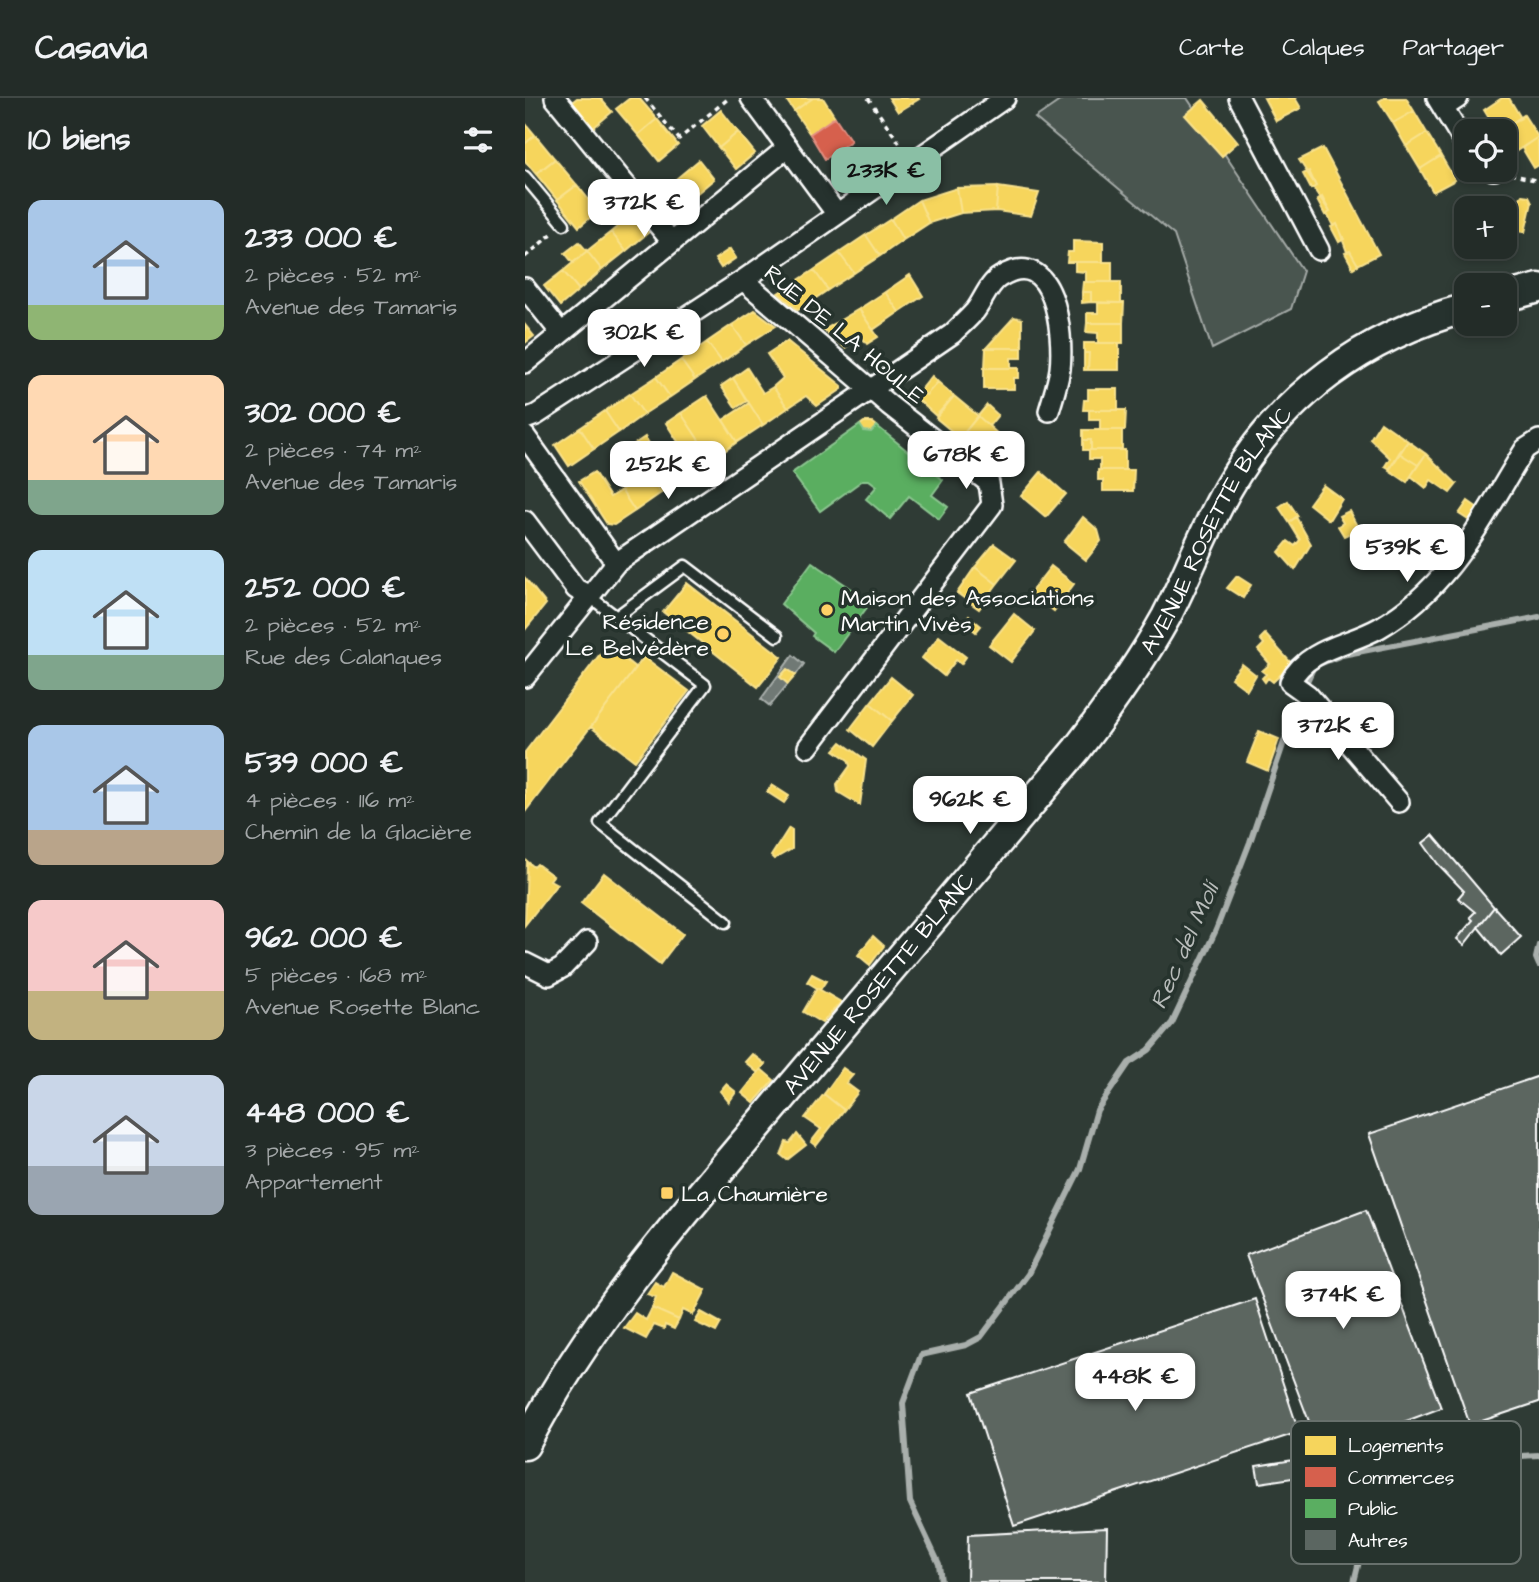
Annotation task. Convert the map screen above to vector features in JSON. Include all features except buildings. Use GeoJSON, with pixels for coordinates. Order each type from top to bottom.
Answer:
{"type":"FeatureCollection","features":[{"type":"Feature","properties":{"kind":"main road"},"geometry":{"type":"LineString","coordinates":[[1517,294],[1539,288]]}},
{"type":"Feature","properties":{"kind":"main road","name":"AVENUE ROSETTE BLANC"},"geometry":{"type":"LineString","coordinates":[[525,1445],[554,1388],[590,1336],[703,1191],[1077,749],[1121,692],[1166,617],[1228,489],[1256,446],[1287,410],[1344,361],[1414,324],[1454,312]]}},
{"type":"Feature","properties":{"kind":"street"},"geometry":{"type":"LineString","coordinates":[[555,98],[672,242]]}},
{"type":"Feature","properties":{"kind":"street"},"geometry":{"type":"LineString","coordinates":[[751,98],[836,214]]}},
{"type":"Feature","properties":{"kind":"street"},"geometry":{"type":"LineString","coordinates":[[525,419],[536,415],[743,280],[1005,98]]}},
{"type":"Feature","properties":{"kind":"street"},"geometry":{"type":"LineString","coordinates":[[1239,98],[1319,250]]}},
{"type":"Feature","properties":{"kind":"street"},"geometry":{"type":"LineString","coordinates":[[1446,101],[1454,119]]}},
{"type":"Feature","properties":{"kind":"street"},"geometry":{"type":"LineString","coordinates":[[525,363],[788,147]]}},
{"type":"Feature","properties":{"kind":"street"},"geometry":{"type":"LineString","coordinates":[[525,677],[615,563],[952,334],[974,312],[997,278],[1014,270],[1032,271],[1044,280],[1055,300],[1060,368],[1049,411]]}},
{"type":"Feature","properties":{"kind":"street","name":"RUE DE LA HOULE"},"geometry":{"type":"LineString","coordinates":[[743,280],[871,389],[989,483],[992,505],[808,747]]}},
{"type":"Feature","properties":{"kind":"street"},"geometry":{"type":"LineString","coordinates":[[525,288],[561,333]]}},
{"type":"Feature","properties":{"kind":"street"},"geometry":{"type":"LineString","coordinates":[[525,436],[615,563]]}},
{"type":"Feature","properties":{"kind":"street"},"geometry":{"type":"LineString","coordinates":[[1399,802],[1303,692],[1290,682],[1297,668],[1329,648],[1377,629],[1428,594],[1452,567],[1525,449],[1539,440]]}},
{"type":"Feature","properties":{"kind":"street"},"geometry":{"type":"LineString","coordinates":[[525,521],[576,589],[588,595]]}},
{"type":"Feature","properties":{"kind":"street"},"geometry":{"type":"LineString","coordinates":[[525,963],[549,975],[562,968],[587,942]]}},
{"type":"Feature","properties":{"kind":"lane"},"geometry":{"type":"LineString","coordinates":[[525,177],[564,224]]}},
{"type":"Feature","properties":{"kind":"lane"},"geometry":{"type":"LineString","coordinates":[[616,617],[685,566],[777,636]]}},
{"type":"Feature","properties":{"kind":"lane"},"geometry":{"type":"LineString","coordinates":[[588,595],[705,685],[600,823],[726,922]]}},
{"type":"Feature","properties":{"kind":"path"},"geometry":{"type":"LineString","coordinates":[[645,98],[679,139],[729,98]]}},
{"type":"Feature","properties":{"kind":"path"},"geometry":{"type":"LineString","coordinates":[[869,98],[912,162]]}},
{"type":"Feature","properties":{"kind":"path"},"geometry":{"type":"LineString","coordinates":[[1517,176],[1539,181]]}},
{"type":"Feature","properties":{"kind":"path"},"geometry":{"type":"LineString","coordinates":[[525,257],[564,224]]}},
{"type":"Feature","properties":{"kind":"shaded area"},"geometry":{"type":"Polygon","coordinates":[[[1064,98],[1187,98],[1303,271],[1291,309],[1212,349],[1174,235],[1035,118],[1064,98]]]}},
{"type":"Feature","properties":{"kind":"shaded area"},"geometry":{"type":"Polygon","coordinates":[[[793,655],[804,664],[796,675],[787,669],[780,677],[788,684],[770,706],[761,699],[793,655]]]}},
{"type":"Feature","properties":{"kind":"waterway","name":"Rec del Molí"},"geometry":{"type":"LineString","coordinates":[[941,1582],[939,1564],[910,1502],[903,1403],[921,1355],[966,1345],[981,1337],[1028,1274],[1080,1169],[1097,1110],[1129,1063],[1149,1050],[1172,1023],[1216,930],[1250,842],[1298,701],[1314,666],[1342,655],[1539,617]]}},
{"type":"Feature","properties":{"kind":"waterway"},"geometry":{"type":"LineString","coordinates":[[1539,945],[1536,958],[1539,965]]}},
{"type":"Feature","properties":{"kind":"waterway"},"geometry":{"type":"LineString","coordinates":[[1521,1456],[1539,1455]]}},
{"type":"Feature","properties":{"kind":"waterway"},"geometry":{"type":"LineString","coordinates":[[1354,1582],[1358,1564]]}},
{"type":"Feature","properties":{"kind":"place","name":"Maison des Associations Martin Vivès"},"geometry":{"type":"Point","coordinates":[827,610]}},
{"type":"Feature","properties":{"kind":"place","name":"Résidence Le Belvédère"},"geometry":{"type":"Point","coordinates":[723,634]}},
{"type":"Feature","properties":{"kind":"place","name":"La Chaumière"},"geometry":{"type":"Point","coordinates":[667,1193]}}]}
